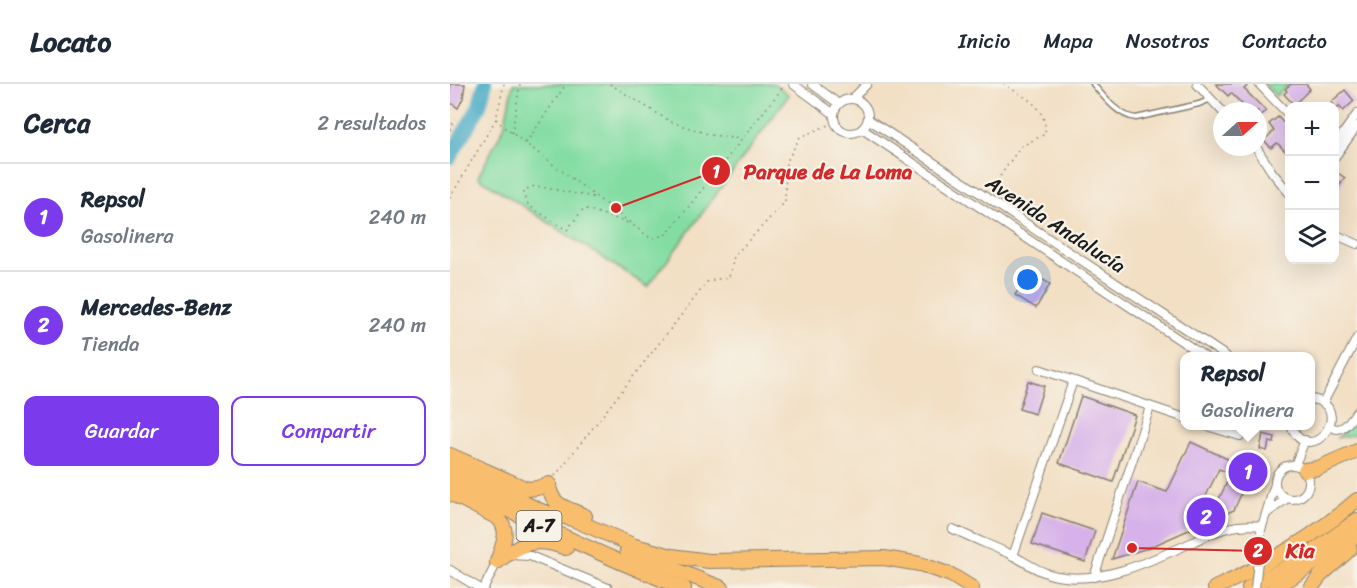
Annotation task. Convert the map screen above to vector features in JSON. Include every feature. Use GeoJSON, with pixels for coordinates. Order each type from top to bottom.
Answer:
{"type":"FeatureCollection","features":[{"type":"Feature","properties":{"kind":"highway"},"geometry":{"type":"LineString","coordinates":[[1300,468],[1318,468],[1357,452]]}},
{"type":"Feature","properties":{"kind":"highway"},"geometry":{"type":"LineString","coordinates":[[450,455],[527,489],[549,484],[550,496],[554,501],[672,556]]}},
{"type":"Feature","properties":{"kind":"highway","name":"A-7"},"geometry":{"type":"LineString","coordinates":[[450,466],[582,531],[643,558],[722,588]]}},
{"type":"Feature","properties":{"kind":"highway","name":"A-7"},"geometry":{"type":"LineString","coordinates":[[450,480],[556,534],[631,568],[684,588]]}},
{"type":"Feature","properties":{"kind":"highway"},"geometry":{"type":"LineString","coordinates":[[450,493],[498,518],[504,524],[506,534],[501,559]]}},
{"type":"Feature","properties":{"kind":"highway"},"geometry":{"type":"LineString","coordinates":[[1215,588],[1248,574],[1299,545],[1357,500]]}},
{"type":"Feature","properties":{"kind":"highway"},"geometry":{"type":"LineString","coordinates":[[541,511],[572,519],[635,546],[672,556],[709,561],[884,558],[920,564],[951,575],[972,588]]}},
{"type":"Feature","properties":{"kind":"highway"},"geometry":{"type":"LineString","coordinates":[[1249,588],[1309,555],[1357,520]]}},
{"type":"Feature","properties":{"kind":"highway"},"geometry":{"type":"LineString","coordinates":[[1275,588],[1357,535]]}},
{"type":"Feature","properties":{"kind":"highway"},"geometry":{"type":"LineString","coordinates":[[501,559],[518,546],[548,541],[587,555],[606,557]]}},
{"type":"Feature","properties":{"kind":"highway"},"geometry":{"type":"LineString","coordinates":[[1311,588],[1320,576],[1357,543]]}},
{"type":"Feature","properties":{"kind":"highway"},"geometry":{"type":"LineString","coordinates":[[631,568],[665,588]]}},
{"type":"Feature","properties":{"kind":"street"},"geometry":{"type":"LineString","coordinates":[[794,84],[835,118],[842,130],[847,132],[857,132],[862,129],[868,119],[866,108],[862,103],[852,99]]}},
{"type":"Feature","properties":{"kind":"street"},"geometry":{"type":"LineString","coordinates":[[812,84],[839,104]]}},
{"type":"Feature","properties":{"kind":"street"},"geometry":{"type":"LineString","coordinates":[[839,104],[852,99],[867,84]]}},
{"type":"Feature","properties":{"kind":"street"},"geometry":{"type":"LineString","coordinates":[[1197,84],[1214,102]]}},
{"type":"Feature","properties":{"kind":"street"},"geometry":{"type":"LineString","coordinates":[[1259,84],[1285,111]]}},
{"type":"Feature","properties":{"kind":"street"},"geometry":{"type":"LineString","coordinates":[[835,118],[839,104]]}},
{"type":"Feature","properties":{"kind":"street"},"geometry":{"type":"LineString","coordinates":[[1339,140],[1357,114]]}},
{"type":"Feature","properties":{"kind":"street","name":"Avenida Andalucía"},"geometry":{"type":"LineString","coordinates":[[868,119],[1218,352]]}},
{"type":"Feature","properties":{"kind":"street"},"geometry":{"type":"LineString","coordinates":[[1336,156],[1357,126]]}},
{"type":"Feature","properties":{"kind":"street","name":"Avenida Andalucía"},"geometry":{"type":"LineString","coordinates":[[862,129],[1196,352]]}},
{"type":"Feature","properties":{"kind":"street"},"geometry":{"type":"LineString","coordinates":[[1262,156],[1285,188]]}},
{"type":"Feature","properties":{"kind":"street"},"geometry":{"type":"LineString","coordinates":[[1339,236],[1357,244]]}},
{"type":"Feature","properties":{"kind":"street"},"geometry":{"type":"LineString","coordinates":[[1323,403],[1357,338]]}},
{"type":"Feature","properties":{"kind":"street"},"geometry":{"type":"LineString","coordinates":[[1039,369],[1180,416]]}},
{"type":"Feature","properties":{"kind":"street"},"geometry":{"type":"LineString","coordinates":[[1013,556],[1073,381]]}},
{"type":"Feature","properties":{"kind":"street"},"geometry":{"type":"LineString","coordinates":[[1293,430],[1305,440],[1317,440],[1323,437],[1331,427],[1331,413],[1323,403],[1315,400]]}},
{"type":"Feature","properties":{"kind":"street"},"geometry":{"type":"LineString","coordinates":[[1094,576],[1150,407]]}},
{"type":"Feature","properties":{"kind":"street"},"geometry":{"type":"LineString","coordinates":[[1331,427],[1336,430],[1342,429],[1357,411]]}},
{"type":"Feature","properties":{"kind":"street"},"geometry":{"type":"LineString","coordinates":[[1220,430],[1240,436]]}},
{"type":"Feature","properties":{"kind":"street"},"geometry":{"type":"LineString","coordinates":[[1300,468],[1305,440]]}},
{"type":"Feature","properties":{"kind":"street"},"geometry":{"type":"LineString","coordinates":[[1255,588],[1261,530],[1277,473],[1285,466],[1300,468],[1310,481],[1307,492],[1298,499],[1286,499],[1267,513]]}},
{"type":"Feature","properties":{"kind":"street"},"geometry":{"type":"LineString","coordinates":[[1275,483],[1278,493],[1286,499]]}},
{"type":"Feature","properties":{"kind":"street"},"geometry":{"type":"LineString","coordinates":[[953,529],[1038,570],[1056,576],[1074,578],[1094,576],[1152,560],[1228,526],[1261,530]]}},
{"type":"Feature","properties":{"kind":"street"},"geometry":{"type":"LineString","coordinates":[[484,588],[501,559],[530,556],[608,588]]}},
{"type":"Feature","properties":{"kind":"street"},"geometry":{"type":"LineString","coordinates":[[450,570],[479,588]]}},
{"type":"Feature","properties":{"kind":"lane"},"geometry":{"type":"LineString","coordinates":[[1093,84],[1107,100],[1128,117],[1136,118],[1212,99]]}},
{"type":"Feature","properties":{"kind":"path"},"geometry":{"type":"LineString","coordinates":[[450,198],[496,118],[504,84]]}},
{"type":"Feature","properties":{"kind":"path"},"geometry":{"type":"LineString","coordinates":[[512,134],[520,84]]}},
{"type":"Feature","properties":{"kind":"path"},"geometry":{"type":"LineString","coordinates":[[526,144],[566,84]]}},
{"type":"Feature","properties":{"kind":"path"},"geometry":{"type":"LineString","coordinates":[[610,84],[671,122],[711,135],[741,139]]}},
{"type":"Feature","properties":{"kind":"path"},"geometry":{"type":"LineString","coordinates":[[496,118],[512,134],[594,197],[649,237],[655,238],[667,234],[786,84]]}},
{"type":"Feature","properties":{"kind":"path"},"geometry":{"type":"LineString","coordinates":[[988,192],[1020,147],[1045,134],[1046,121],[1039,108],[1004,84]]}},
{"type":"Feature","properties":{"kind":"path"},"geometry":{"type":"LineString","coordinates":[[549,484],[708,281],[729,277],[734,256],[785,202],[786,163],[800,137],[835,118]]}},
{"type":"Feature","properties":{"kind":"path"},"geometry":{"type":"LineString","coordinates":[[450,130],[454,119]]}},
{"type":"Feature","properties":{"kind":"path"},"geometry":{"type":"LineString","coordinates":[[594,197],[535,186],[526,189],[524,193],[528,205],[567,230],[584,208],[632,224]]}},
{"type":"Feature","properties":{"kind":"green space"},"geometry":{"type":"Polygon","coordinates":[[[513,84],[775,84],[789,95],[648,287],[478,177],[504,127],[513,84]]]}},
{"type":"Feature","properties":{"kind":"green space"},"geometry":{"type":"Polygon","coordinates":[[[1264,84],[1289,84],[1276,96],[1264,84]]]}},
{"type":"Feature","properties":{"kind":"green space"},"geometry":{"type":"Polygon","coordinates":[[[1357,419],[1357,434],[1337,438],[1357,419]]]}},
{"type":"Feature","properties":{"kind":"building"},"geometry":{"type":"Polygon","coordinates":[[[450,84],[465,84],[463,98],[458,108],[450,102],[450,84]]]}},
{"type":"Feature","properties":{"kind":"building"},"geometry":{"type":"Polygon","coordinates":[[[1216,84],[1249,84],[1244,89],[1257,102],[1240,102],[1231,93],[1228,96],[1216,84]]]}},
{"type":"Feature","properties":{"kind":"building"},"geometry":{"type":"Polygon","coordinates":[[[1291,84],[1306,84],[1310,89],[1297,102],[1291,102],[1284,94],[1287,91],[1285,89],[1291,84]]]}},
{"type":"Feature","properties":{"kind":"building"},"geometry":{"type":"Polygon","coordinates":[[[1345,90],[1354,101],[1343,111],[1339,102],[1331,102],[1345,90]]]}},
{"type":"Feature","properties":{"kind":"building"},"geometry":{"type":"Polygon","coordinates":[[[1278,117],[1285,125],[1285,151],[1277,143],[1271,148],[1267,143],[1267,137],[1274,131],[1269,124],[1278,117]]]}},
{"type":"Feature","properties":{"kind":"building"},"geometry":{"type":"Polygon","coordinates":[[[1339,174],[1345,178],[1339,186],[1339,174]]]}},
{"type":"Feature","properties":{"kind":"building"},"geometry":{"type":"Polygon","coordinates":[[[1030,272],[1050,284],[1036,308],[1015,295],[1030,272]]]}},
{"type":"Feature","properties":{"kind":"building"},"geometry":{"type":"Polygon","coordinates":[[[1028,381],[1044,386],[1035,414],[1019,409],[1028,381]]]}},
{"type":"Feature","properties":{"kind":"building"},"geometry":{"type":"Polygon","coordinates":[[[1081,396],[1135,415],[1113,482],[1059,463],[1081,396]]]}},
{"type":"Feature","properties":{"kind":"building"},"geometry":{"type":"Polygon","coordinates":[[[1263,434],[1275,437],[1274,443],[1269,442],[1267,451],[1260,449],[1263,434]]]}},
{"type":"Feature","properties":{"kind":"building"},"geometry":{"type":"Polygon","coordinates":[[[1191,442],[1234,462],[1235,460],[1248,465],[1247,481],[1234,510],[1148,548],[1112,559],[1138,482],[1167,492],[1191,442]],[[1219,469],[1203,502],[1217,503],[1231,474],[1219,469]]]}},
{"type":"Feature","properties":{"kind":"building"},"geometry":{"type":"Polygon","coordinates":[[[1256,469],[1267,474],[1260,488],[1252,484],[1256,469]]]}},
{"type":"Feature","properties":{"kind":"building"},"geometry":{"type":"Polygon","coordinates":[[[1042,513],[1095,531],[1085,562],[1032,544],[1042,513]]]}},
{"type":"Feature","properties":{"kind":"waterway"},"geometry":{"type":"LineString","coordinates":[[450,157],[479,107],[485,84]]}},
{"type":"Feature","properties":{"kind":"place","name":"Parque de La Loma"},"geometry":{"type":"Point","coordinates":[616,208]}},
{"type":"Feature","properties":{"kind":"place","name":"Repsol"},"geometry":{"type":"Point","coordinates":[1248,472]}},
{"type":"Feature","properties":{"kind":"place","name":"Mercedes-Benz"},"geometry":{"type":"Point","coordinates":[1206,517]}},
{"type":"Feature","properties":{"kind":"place","name":"Kia"},"geometry":{"type":"Point","coordinates":[1132,548]}}]}
